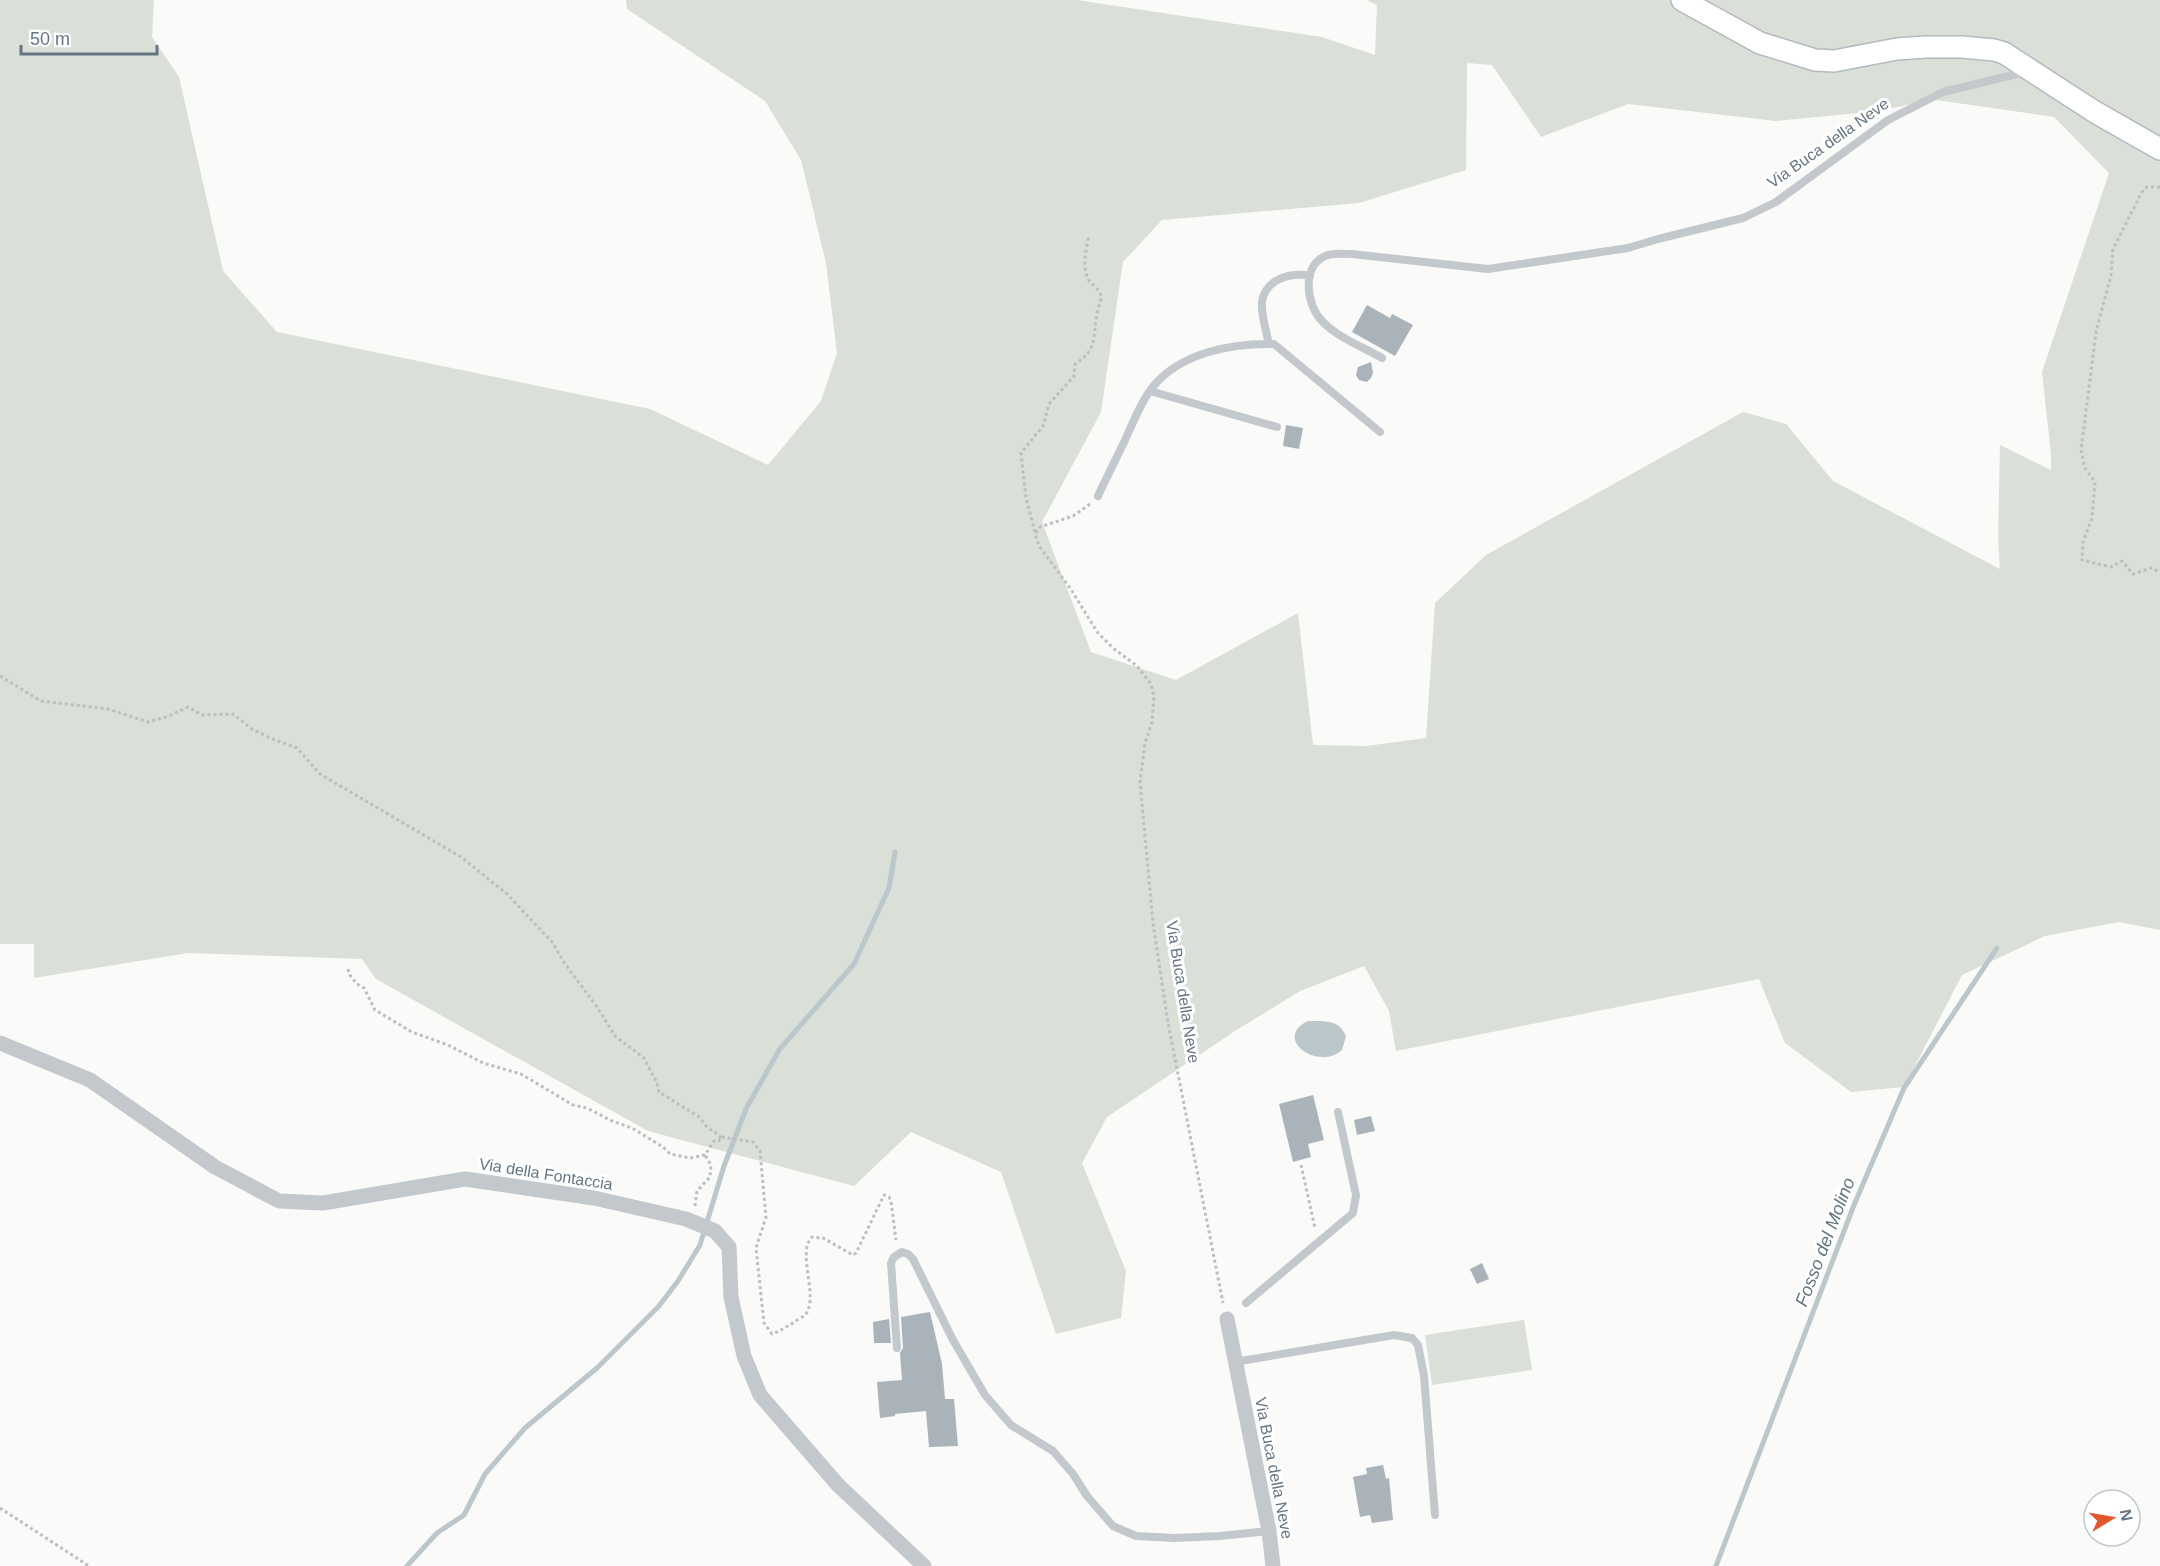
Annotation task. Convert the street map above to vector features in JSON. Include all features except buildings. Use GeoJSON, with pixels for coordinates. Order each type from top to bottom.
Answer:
{"type":"FeatureCollection","features":[{"type":"Feature","properties":{"kind":"street"},"geometry":{"type":"LineString","coordinates":[[1682,0],[1760,43],[1815,60],[1834,61],[1897,49],[1962,47],[2004,53],[2095,112],[2160,149]]}},
{"type":"Feature","properties":{"kind":"street","name":"Via della Fontaccia"},"geometry":{"type":"LineString","coordinates":[[0,1042],[90,1080],[215,1167],[279,1201],[323,1203],[465,1179],[594,1198],[715,1230],[729,1247],[731,1297],[744,1356],[760,1395],[838,1485],[924,1566]]}},
{"type":"Feature","properties":{"kind":"street","name":"Via Buca della Neve"},"geometry":{"type":"LineString","coordinates":[[1231,1316],[1235,1362],[1269,1531],[1273,1566]]}},
{"type":"Feature","properties":{"kind":"lane","name":"Via Buca della Neve"},"geometry":{"type":"LineString","coordinates":[[1310,276],[1313,267],[1329,255],[1339,254],[1488,269],[1628,248],[1743,218],[1776,202],[1888,120],[1943,92],[2017,74],[2024,66]]}},
{"type":"Feature","properties":{"kind":"lane"},"geometry":{"type":"LineString","coordinates":[[1269,344],[1263,319],[1262,301],[1265,292],[1277,280],[1285,276],[1302,274],[1310,276],[1308,289],[1312,306],[1321,321],[1382,358]]}},
{"type":"Feature","properties":{"kind":"lane"},"geometry":{"type":"LineString","coordinates":[[1098,496],[1141,404],[1150,391],[1170,370],[1189,359],[1215,351],[1269,344],[1281,348],[1380,432]]}},
{"type":"Feature","properties":{"kind":"lane"},"geometry":{"type":"LineString","coordinates":[[1150,391],[1277,427]]}},
{"type":"Feature","properties":{"kind":"lane"},"geometry":{"type":"LineString","coordinates":[[1246,1303],[1353,1214],[1356,1196],[1338,1112]]}},
{"type":"Feature","properties":{"kind":"lane"},"geometry":{"type":"LineString","coordinates":[[897,1348],[891,1263],[894,1257],[902,1252],[908,1254],[912,1259],[953,1340],[985,1395],[1011,1425],[1053,1451],[1113,1526],[1136,1536],[1166,1538],[1269,1531]]}},
{"type":"Feature","properties":{"kind":"lane"},"geometry":{"type":"LineString","coordinates":[[1235,1362],[1394,1335],[1412,1338],[1418,1345],[1424,1376],[1435,1515]]}},
{"type":"Feature","properties":{"kind":"path"},"geometry":{"type":"LineString","coordinates":[[2160,187],[2147,187],[2142,192],[2113,249],[2111,276],[2096,332],[2081,450],[2085,468],[2094,482],[2095,490],[2092,518],[2083,542],[2082,560],[2111,567],[2122,561],[2133,574],[2151,568],[2160,572]]}},
{"type":"Feature","properties":{"kind":"path","name":"Via Buca della Neve"},"geometry":{"type":"LineString","coordinates":[[1089,236],[1085,269],[1089,281],[1096,286],[1101,297],[1093,345],[1087,356],[1075,364],[1074,376],[1049,404],[1043,426],[1021,453],[1026,498],[1039,546],[1070,588],[1098,633],[1137,666],[1151,684],[1154,710],[1145,743],[1140,782],[1153,923],[1168,1023],[1231,1316]]}},
{"type":"Feature","properties":{"kind":"path"},"geometry":{"type":"LineString","coordinates":[[1035,534],[1040,527],[1073,516],[1098,496]]}},
{"type":"Feature","properties":{"kind":"path"},"geometry":{"type":"LineString","coordinates":[[0,676],[41,701],[108,710],[148,722],[188,707],[202,715],[233,714],[252,729],[297,747],[320,774],[461,857],[506,893],[552,942],[615,1035],[644,1058],[657,1083],[659,1092],[699,1117],[721,1138]]}},
{"type":"Feature","properties":{"kind":"path"},"geometry":{"type":"LineString","coordinates":[[348,969],[349,974],[367,993],[375,1010],[412,1032],[448,1045],[483,1063],[521,1074],[573,1105],[587,1108],[632,1128],[663,1146],[670,1154],[690,1158],[705,1155],[714,1141],[721,1137],[753,1142],[760,1151],[766,1217],[756,1248],[764,1323],[772,1334],[784,1329],[805,1314],[808,1309],[810,1294],[807,1245],[809,1239],[823,1238],[853,1255],[884,1195],[891,1201],[898,1254]]}},
{"type":"Feature","properties":{"kind":"path"},"geometry":{"type":"LineString","coordinates":[[698,1224],[695,1210],[697,1191],[710,1177],[711,1165],[705,1155]]}},
{"type":"Feature","properties":{"kind":"path"},"geometry":{"type":"LineString","coordinates":[[1301,1165],[1318,1244]]}},
{"type":"Feature","properties":{"kind":"path"},"geometry":{"type":"LineString","coordinates":[[0,1508],[89,1566]]}},
{"type":"Feature","properties":{"kind":"shaded area"},"geometry":{"type":"Polygon","coordinates":[[[0,0],[154,0],[152,37],[179,77],[223,271],[277,332],[650,409],[768,465],[821,401],[837,353],[826,263],[801,160],[765,101],[627,9],[626,0],[1077,0],[1322,37],[1375,55],[1377,5],[1367,0],[2160,0],[2160,930],[2119,922],[2045,936],[1962,975],[1904,1087],[1851,1092],[1785,1043],[1759,979],[1396,1051],[1389,1011],[1364,966],[1300,991],[1235,1031],[1107,1117],[1082,1163],[1126,1271],[1121,1318],[1056,1334],[1001,1172],[911,1132],[854,1186],[648,1131],[376,979],[362,959],[188,953],[34,978],[34,944],[0,944],[0,0]],[[1467,63],[1466,170],[1359,203],[1162,220],[1123,262],[1101,412],[1042,522],[1091,652],[1176,680],[1298,613],[1313,745],[1366,746],[1426,738],[1435,603],[1486,555],[1743,412],[1786,424],[1833,481],[2000,569],[1998,539],[2000,445],[2051,470],[2042,372],[2109,173],[2054,117],[1936,100],[1869,112],[1776,121],[1628,104],[1541,137],[1492,65],[1467,63]]]}},
{"type":"Feature","properties":{"kind":"shaded area"},"geometry":{"type":"Polygon","coordinates":[[[1308,1021],[1330,1022],[1339,1026],[1346,1036],[1342,1050],[1332,1056],[1322,1057],[1302,1050],[1295,1036],[1298,1028],[1308,1021]]]}},
{"type":"Feature","properties":{"kind":"shaded area"},"geometry":{"type":"Polygon","coordinates":[[[1524,1320],[1532,1370],[1432,1385],[1425,1335],[1524,1320]]]}},
{"type":"Feature","properties":{"kind":"waterway"},"geometry":{"type":"LineString","coordinates":[[407,1566],[437,1533],[464,1515],[485,1474],[525,1428],[597,1368],[659,1306],[678,1281],[700,1245],[724,1166],[746,1109],[779,1050],[854,964],[889,888],[895,852]]}},
{"type":"Feature","properties":{"kind":"waterway","name":"Fosso del Molino"},"geometry":{"type":"LineString","coordinates":[[1716,1566],[1854,1205],[1904,1088],[1997,948]]}}]}
